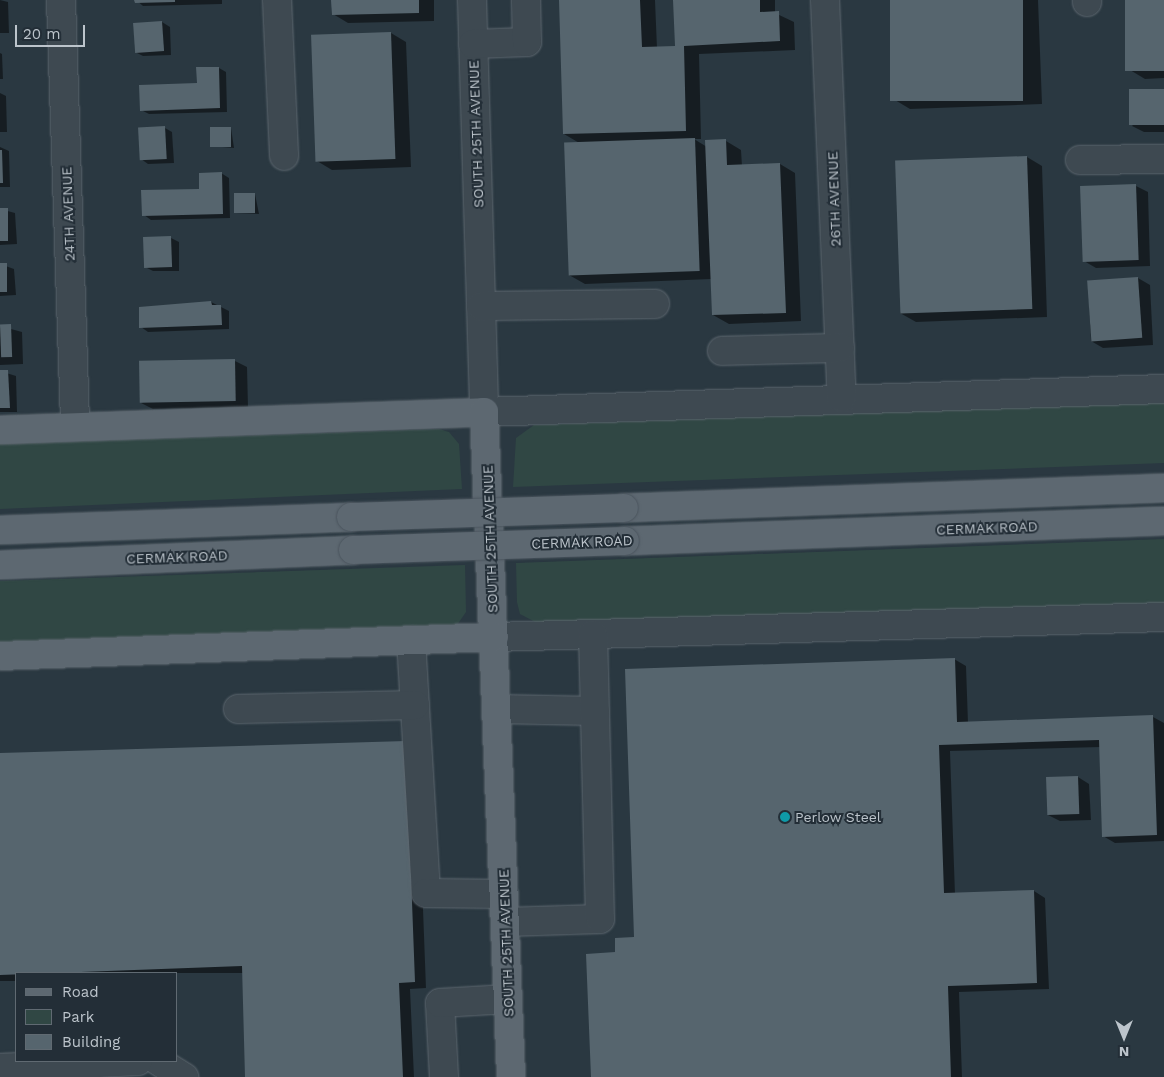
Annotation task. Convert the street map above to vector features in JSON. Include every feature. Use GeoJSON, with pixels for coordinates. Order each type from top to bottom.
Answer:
{"type":"FeatureCollection","features":[{"type":"Feature","properties":{"kind":"main road"},"geometry":{"type":"LineString","coordinates":[[0,430],[484,412]]}},
{"type":"Feature","properties":{"kind":"main road","name":"SOUTH 25TH AVENUE"},"geometry":{"type":"LineString","coordinates":[[484,412],[511,1077]]}},
{"type":"Feature","properties":{"kind":"main road"},"geometry":{"type":"LineString","coordinates":[[0,530],[1164,488]]}},
{"type":"Feature","properties":{"kind":"main road","name":"CERMAK ROAD"},"geometry":{"type":"LineString","coordinates":[[0,564],[1164,521]]}},
{"type":"Feature","properties":{"kind":"main road"},"geometry":{"type":"LineString","coordinates":[[0,656],[494,637]]}},
{"type":"Feature","properties":{"kind":"street","name":"24TH AVENUE"},"geometry":{"type":"LineString","coordinates":[[61,0],[74,427]]}},
{"type":"Feature","properties":{"kind":"street"},"geometry":{"type":"LineString","coordinates":[[276,0],[284,156]]}},
{"type":"Feature","properties":{"kind":"street","name":"SOUTH 25TH AVENUE"},"geometry":{"type":"LineString","coordinates":[[472,0],[484,412]]}},
{"type":"Feature","properties":{"kind":"street"},"geometry":{"type":"LineString","coordinates":[[473,44],[528,42],[526,0]]}},
{"type":"Feature","properties":{"kind":"street","name":"26TH AVENUE"},"geometry":{"type":"LineString","coordinates":[[825,0],[842,398]]}},
{"type":"Feature","properties":{"kind":"street"},"geometry":{"type":"LineString","coordinates":[[1080,160],[1164,159]]}},
{"type":"Feature","properties":{"kind":"street"},"geometry":{"type":"LineString","coordinates":[[481,306],[655,304]]}},
{"type":"Feature","properties":{"kind":"street"},"geometry":{"type":"LineString","coordinates":[[722,351],[840,348]]}},
{"type":"Feature","properties":{"kind":"street"},"geometry":{"type":"LineString","coordinates":[[484,412],[842,398],[1164,389]]}},
{"type":"Feature","properties":{"kind":"street"},"geometry":{"type":"LineString","coordinates":[[494,637],[1164,617]]}},
{"type":"Feature","properties":{"kind":"street"},"geometry":{"type":"LineString","coordinates":[[505,922],[600,919],[593,634]]}},
{"type":"Feature","properties":{"kind":"street"},"geometry":{"type":"LineString","coordinates":[[411,640],[426,893],[504,894]]}},
{"type":"Feature","properties":{"kind":"street"},"geometry":{"type":"LineString","coordinates":[[238,709],[415,705]]}},
{"type":"Feature","properties":{"kind":"street"},"geometry":{"type":"LineString","coordinates":[[496,709],[595,711]]}},
{"type":"Feature","properties":{"kind":"street"},"geometry":{"type":"LineString","coordinates":[[444,1077],[440,1003],[508,999]]}},
{"type":"Feature","properties":{"kind":"street"},"geometry":{"type":"LineString","coordinates":[[0,1068],[118,1062]]}},
{"type":"Feature","properties":{"kind":"street"},"geometry":{"type":"LineString","coordinates":[[160,1062],[184,1077]]}},
{"type":"Feature","properties":{"kind":"green space"},"geometry":{"type":"Polygon","coordinates":[[[1164,402],[1164,463],[513,487],[516,438],[534,425],[1164,402]]]}},
{"type":"Feature","properties":{"kind":"green space"},"geometry":{"type":"Polygon","coordinates":[[[439,429],[449,432],[459,444],[462,489],[0,509],[0,444],[439,429]]]}},
{"type":"Feature","properties":{"kind":"green space"},"geometry":{"type":"Polygon","coordinates":[[[1164,539],[1164,603],[541,625],[520,614],[517,602],[516,563],[1164,539]]]}},
{"type":"Feature","properties":{"kind":"green space"},"geometry":{"type":"Polygon","coordinates":[[[465,565],[466,612],[455,628],[0,645],[0,581],[465,565]]]}},
{"type":"Feature","properties":{"kind":"building"},"geometry":{"type":"Polygon","coordinates":[[[134,0],[175,0],[175,2],[135,3],[134,0]]]}},
{"type":"Feature","properties":{"kind":"building"},"geometry":{"type":"Polygon","coordinates":[[[331,0],[419,0],[419,13],[332,15],[331,0]]]}},
{"type":"Feature","properties":{"kind":"building"},"geometry":{"type":"Polygon","coordinates":[[[559,0],[640,0],[642,47],[675,46],[673,0],[760,0],[760,12],[779,11],[780,41],[684,46],[686,131],[563,134],[559,0]]]}},
{"type":"Feature","properties":{"kind":"building"},"geometry":{"type":"Polygon","coordinates":[[[890,0],[1023,0],[1023,101],[890,101],[890,0]]]}},
{"type":"Feature","properties":{"kind":"building"},"geometry":{"type":"Polygon","coordinates":[[[1125,0],[1164,0],[1164,71],[1125,71],[1125,0]]]}},
{"type":"Feature","properties":{"kind":"building"},"geometry":{"type":"Polygon","coordinates":[[[162,21],[164,51],[135,53],[133,23],[162,21]]]}},
{"type":"Feature","properties":{"kind":"building"},"geometry":{"type":"Polygon","coordinates":[[[391,32],[395,159],[315,162],[311,35],[391,32]]]}},
{"type":"Feature","properties":{"kind":"building"},"geometry":{"type":"Polygon","coordinates":[[[196,67],[219,67],[220,108],[140,111],[139,85],[197,83],[196,67]]]}},
{"type":"Feature","properties":{"kind":"building"},"geometry":{"type":"Polygon","coordinates":[[[1129,89],[1164,89],[1164,125],[1129,125],[1129,89]]]}},
{"type":"Feature","properties":{"kind":"building"},"geometry":{"type":"Polygon","coordinates":[[[165,126],[167,159],[140,160],[138,127],[165,126]]]}},
{"type":"Feature","properties":{"kind":"building"},"geometry":{"type":"Polygon","coordinates":[[[210,127],[231,127],[231,147],[210,147],[210,127]]]}},
{"type":"Feature","properties":{"kind":"building"},"geometry":{"type":"Polygon","coordinates":[[[695,138],[700,271],[569,275],[564,143],[695,138]]]}},
{"type":"Feature","properties":{"kind":"building"},"geometry":{"type":"Polygon","coordinates":[[[726,139],[727,165],[780,163],[786,313],[712,315],[705,140],[726,139]]]}},
{"type":"Feature","properties":{"kind":"building"},"geometry":{"type":"Polygon","coordinates":[[[0,150],[2,150],[3,183],[0,183],[0,150]]]}},
{"type":"Feature","properties":{"kind":"building"},"geometry":{"type":"Polygon","coordinates":[[[1027,156],[1032,309],[900,314],[895,161],[1027,156]]]}},
{"type":"Feature","properties":{"kind":"building"},"geometry":{"type":"Polygon","coordinates":[[[222,172],[223,214],[142,216],[141,190],[199,189],[199,173],[222,172]]]}},
{"type":"Feature","properties":{"kind":"building"},"geometry":{"type":"Polygon","coordinates":[[[1136,184],[1139,260],[1083,262],[1080,186],[1136,184]]]}},
{"type":"Feature","properties":{"kind":"building"},"geometry":{"type":"Polygon","coordinates":[[[234,193],[255,193],[255,213],[234,213],[234,193]]]}},
{"type":"Feature","properties":{"kind":"building"},"geometry":{"type":"Polygon","coordinates":[[[0,208],[8,208],[8,241],[0,241],[0,208]]]}},
{"type":"Feature","properties":{"kind":"building"},"geometry":{"type":"Polygon","coordinates":[[[171,236],[172,267],[144,268],[143,237],[171,236]]]}},
{"type":"Feature","properties":{"kind":"building"},"geometry":{"type":"Polygon","coordinates":[[[0,263],[7,263],[7,292],[0,292],[0,263]]]}},
{"type":"Feature","properties":{"kind":"building"},"geometry":{"type":"Polygon","coordinates":[[[1138,277],[1142,338],[1091,341],[1087,281],[1138,277]]]}},
{"type":"Feature","properties":{"kind":"building"},"geometry":{"type":"Polygon","coordinates":[[[211,301],[212,305],[221,305],[222,325],[139,328],[139,307],[211,301]]]}},
{"type":"Feature","properties":{"kind":"building"},"geometry":{"type":"Polygon","coordinates":[[[0,324],[11,324],[12,357],[1,357],[0,324]]]}},
{"type":"Feature","properties":{"kind":"building"},"geometry":{"type":"Polygon","coordinates":[[[235,359],[236,401],[140,403],[139,361],[235,359]]]}},
{"type":"Feature","properties":{"kind":"building"},"geometry":{"type":"Polygon","coordinates":[[[0,370],[8,370],[10,408],[0,408],[0,370]]]}},
{"type":"Feature","properties":{"kind":"building","name":"Perlow Steel"},"geometry":{"type":"Polygon","coordinates":[[[955,658],[957,722],[1153,715],[1157,835],[1102,837],[1099,740],[939,745],[944,893],[1034,890],[1037,983],[948,986],[951,1077],[591,1077],[586,954],[615,952],[615,938],[634,937],[625,669],[955,658]]]}},
{"type":"Feature","properties":{"kind":"building"},"geometry":{"type":"Polygon","coordinates":[[[406,741],[415,982],[399,983],[403,1077],[245,1077],[242,966],[81,972],[15,972],[15,974],[0,975],[0,753],[406,741]]]}},
{"type":"Feature","properties":{"kind":"building"},"geometry":{"type":"Polygon","coordinates":[[[1078,776],[1079,814],[1047,815],[1046,777],[1078,776]]]}},
{"type":"Feature","properties":{"kind":"place","name":"Perlow Steel"},"geometry":{"type":"Point","coordinates":[785,817]}}]}
